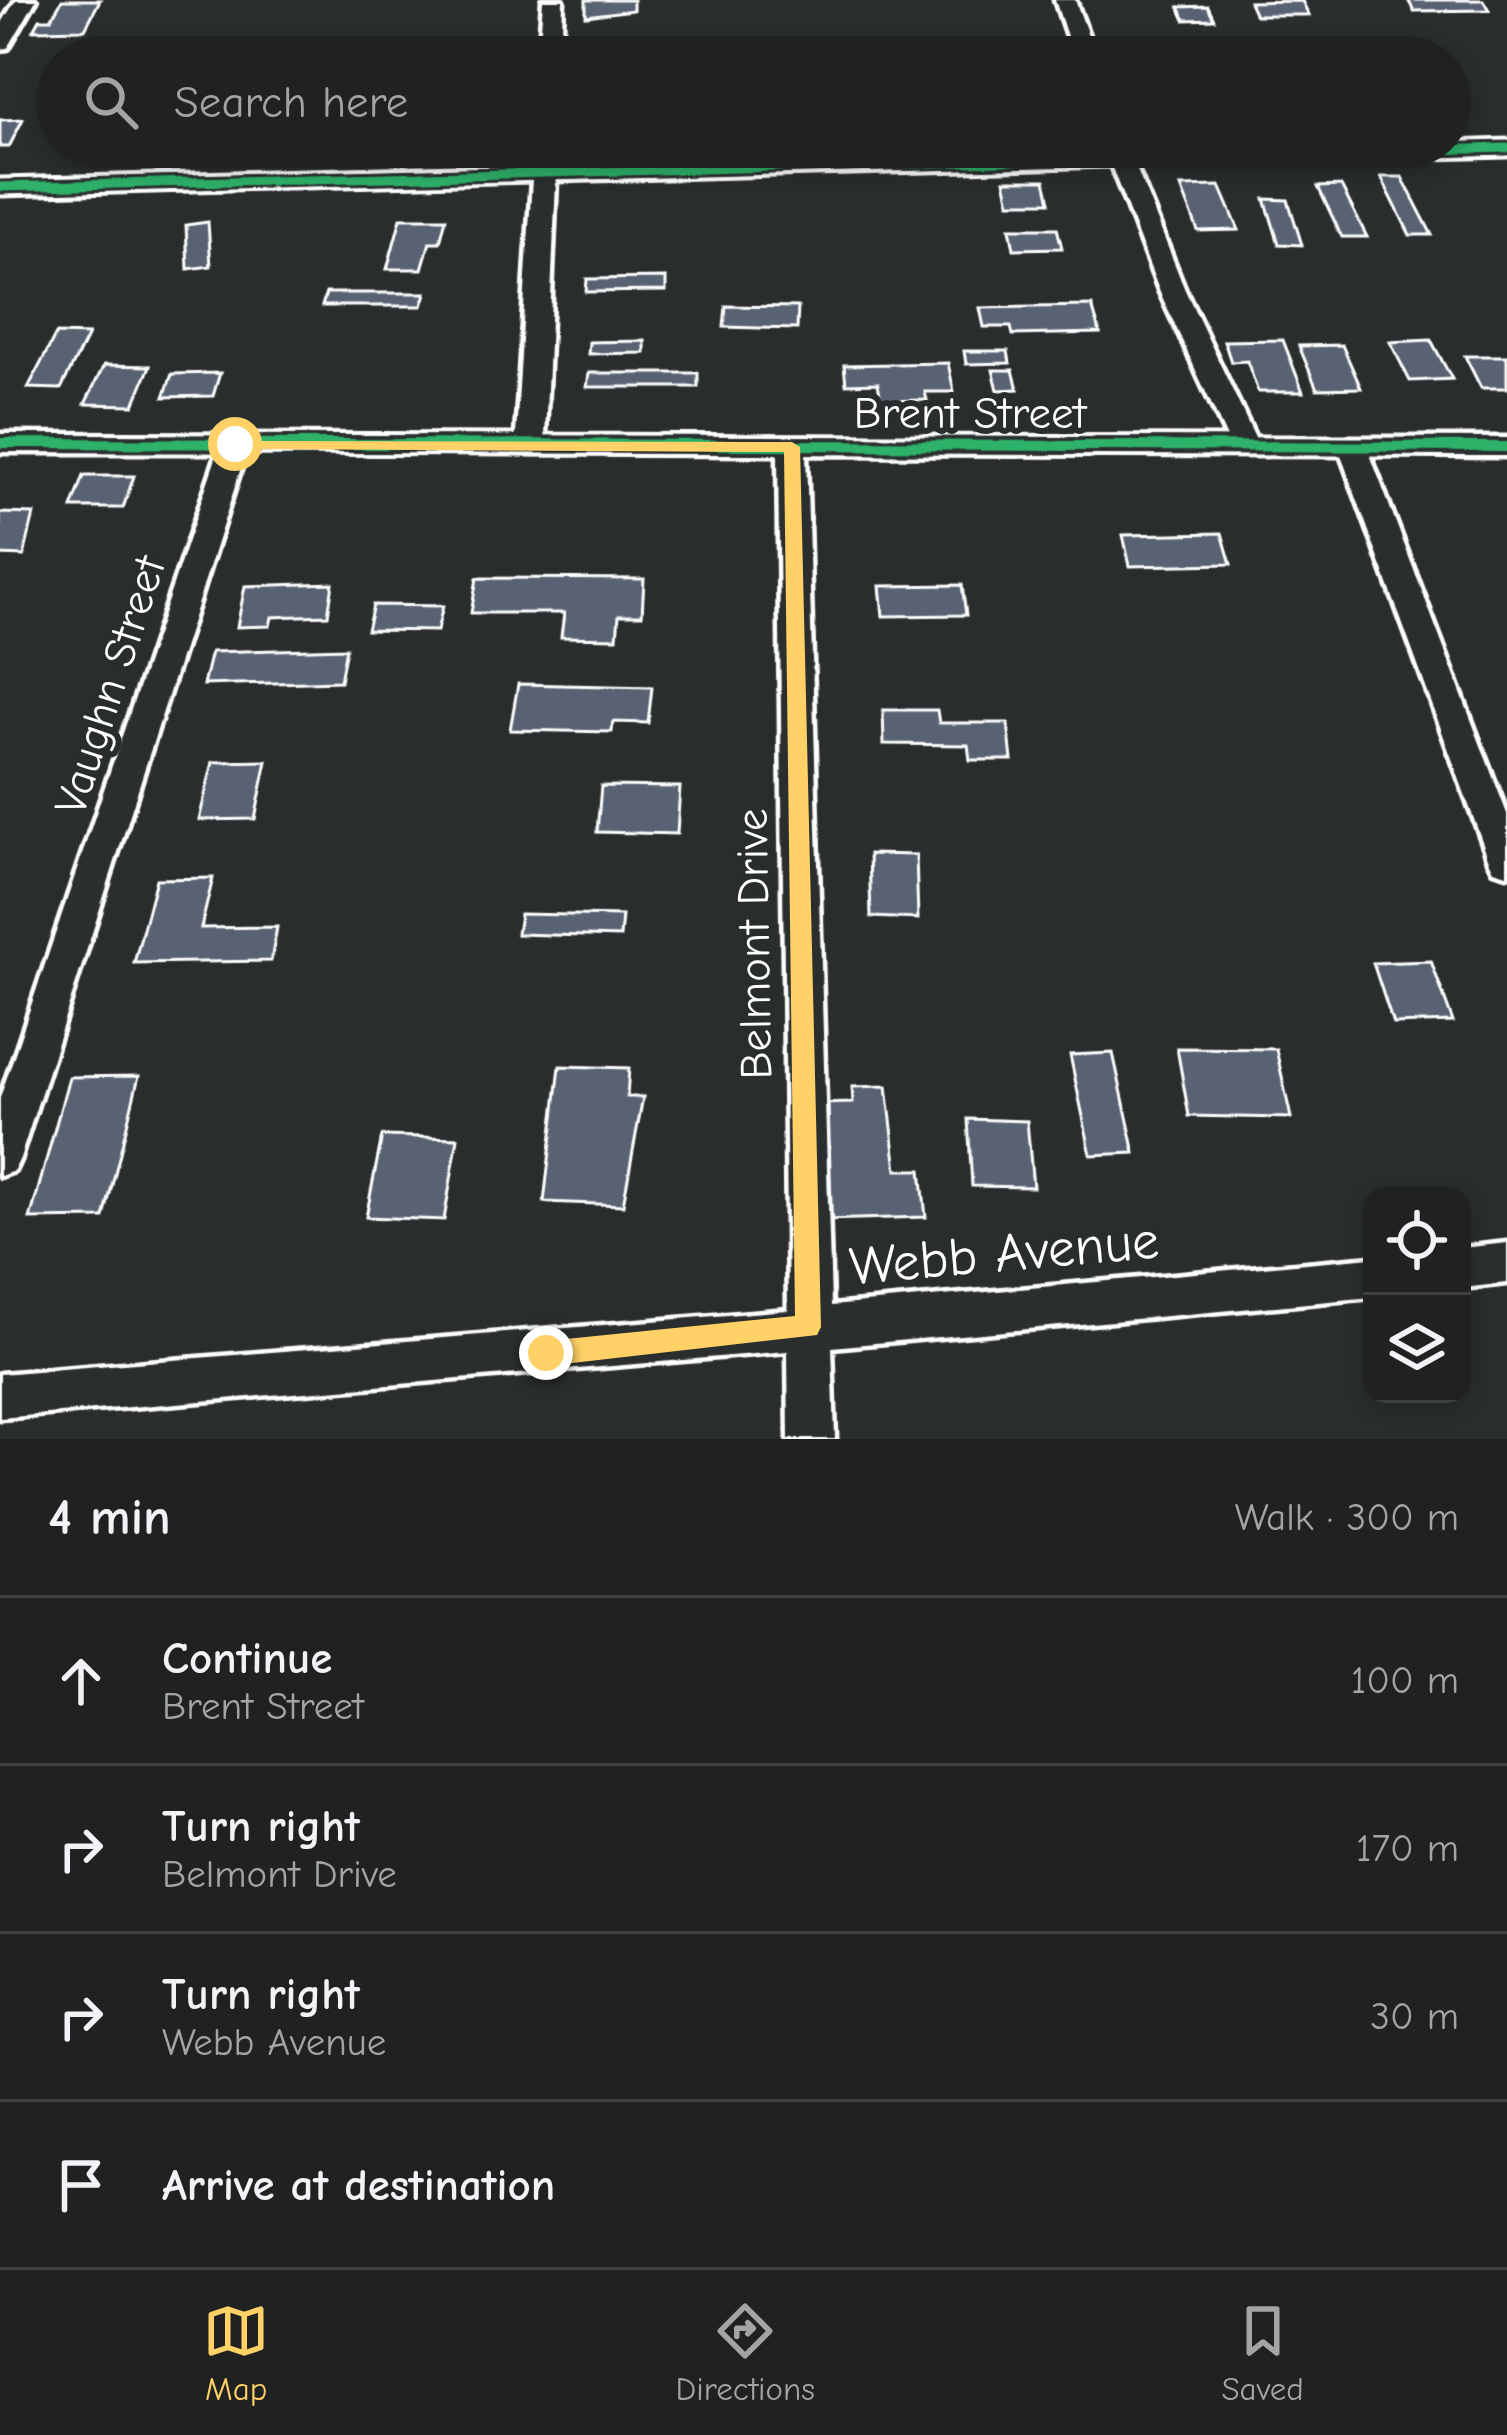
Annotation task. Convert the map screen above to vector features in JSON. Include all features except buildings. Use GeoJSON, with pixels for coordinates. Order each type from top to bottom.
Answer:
{"type":"FeatureCollection","features":[{"type":"Feature","properties":{"kind":"street"},"geometry":{"type":"LineString","coordinates":[[0,44],[26,0]]}},
{"type":"Feature","properties":{"kind":"street"},"geometry":{"type":"LineString","coordinates":[[551,36],[553,0]]}},
{"type":"Feature","properties":{"kind":"street"},"geometry":{"type":"LineString","coordinates":[[1065,0],[1078,36]]}},
{"type":"Feature","properties":{"kind":"street"},"geometry":{"type":"LineString","coordinates":[[1471,148],[1507,148]]}},
{"type":"Feature","properties":{"kind":"street"},"geometry":{"type":"LineString","coordinates":[[530,445],[544,168]]}},
{"type":"Feature","properties":{"kind":"street"},"geometry":{"type":"LineString","coordinates":[[0,187],[727,168]]}},
{"type":"Feature","properties":{"kind":"street"},"geometry":{"type":"LineString","coordinates":[[1124,168],[1172,290],[1246,448]]}},
{"type":"Feature","properties":{"kind":"street","name":"Brent Street"},"geometry":{"type":"LineString","coordinates":[[0,443],[1507,447]]}},
{"type":"Feature","properties":{"kind":"street","name":"Vaughn Street"},"geometry":{"type":"LineString","coordinates":[[0,1158],[235,444]]}},
{"type":"Feature","properties":{"kind":"street","name":"Belmont Drive"},"geometry":{"type":"LineString","coordinates":[[792,447],[812,1439]]}},
{"type":"Feature","properties":{"kind":"street"},"geometry":{"type":"LineString","coordinates":[[1353,448],[1507,860]]}},
{"type":"Feature","properties":{"kind":"street"},"geometry":{"type":"LineString","coordinates":[[1471,1267],[1507,1263]]}},
{"type":"Feature","properties":{"kind":"street","name":"Webb Avenue"},"geometry":{"type":"LineString","coordinates":[[0,1396],[546,1353],[1363,1278]]}},
{"type":"Feature","properties":{"kind":"cycle path"},"geometry":{"type":"LineString","coordinates":[[1471,149],[1507,148]]}},
{"type":"Feature","properties":{"kind":"cycle path"},"geometry":{"type":"LineString","coordinates":[[0,187],[734,168]]}},
{"type":"Feature","properties":{"kind":"cycle path"},"geometry":{"type":"LineString","coordinates":[[0,443],[1507,447]]}},
{"type":"Feature","properties":{"kind":"route"},"geometry":{"type":"LineString","coordinates":[[235,444],[792,447],[808,1327],[546,1353]]}}]}
